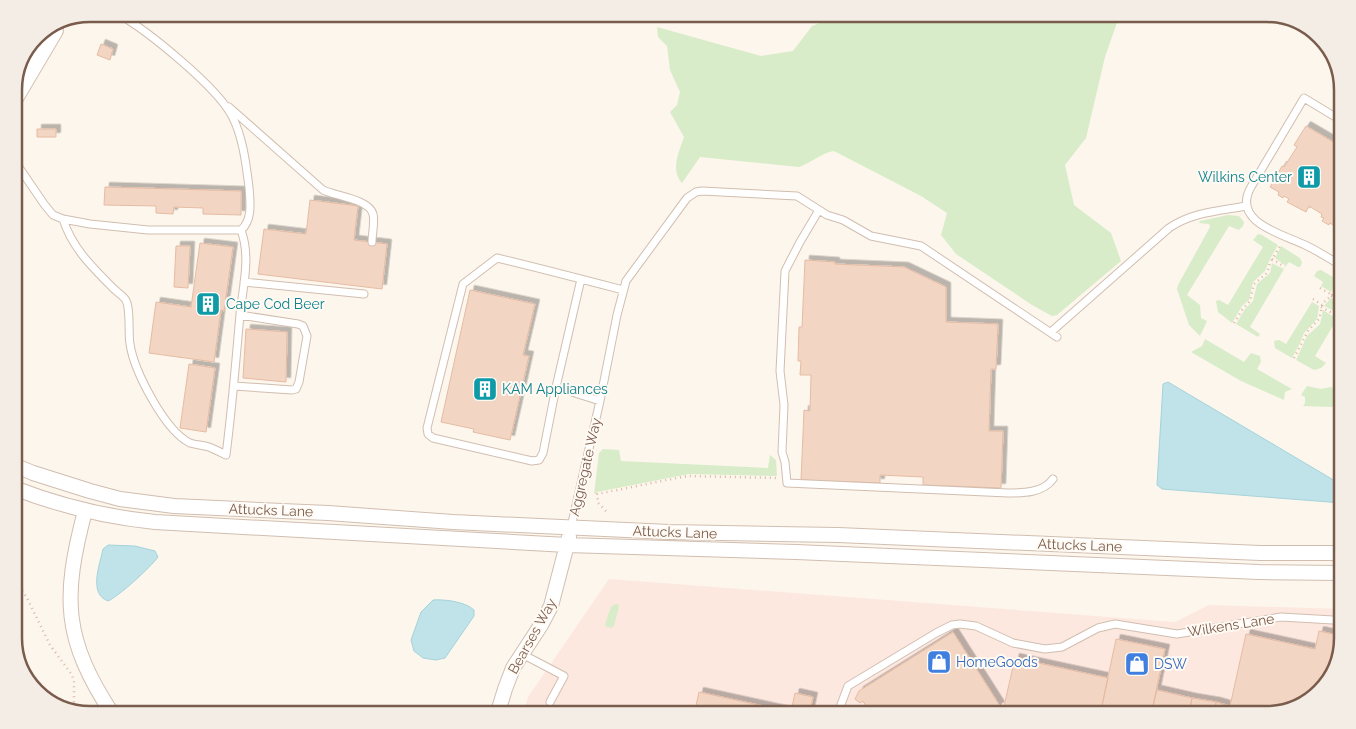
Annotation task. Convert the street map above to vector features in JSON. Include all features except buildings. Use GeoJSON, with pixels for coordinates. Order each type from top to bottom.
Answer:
{"type":"FeatureCollection","features":[{"type":"Feature","properties":{"kind":"main road"},"geometry":{"type":"LineString","coordinates":[[24,79],[49,37]]}},
{"type":"Feature","properties":{"kind":"street","name":"Attucks Lane"},"geometry":{"type":"LineString","coordinates":[[23,469],[120,499],[174,506],[668,532],[838,535],[1260,552],[1334,553]]}},
{"type":"Feature","properties":{"kind":"street","name":"Attucks Lane"},"geometry":{"type":"LineString","coordinates":[[23,491],[85,511],[107,516],[155,522],[567,545],[787,552],[1260,572],[1334,573]]}},
{"type":"Feature","properties":{"kind":"street"},"geometry":{"type":"LineString","coordinates":[[85,511],[72,576],[70,592],[71,621],[83,663],[107,706]]}},
{"type":"Feature","properties":{"kind":"street","name":"Bearses Way"},"geometry":{"type":"LineString","coordinates":[[500,706],[508,678],[551,606],[571,527]]}},
{"type":"Feature","properties":{"kind":"lane"},"geometry":{"type":"LineString","coordinates":[[129,22],[179,60],[221,100],[323,190],[340,197],[354,199],[370,208],[373,214],[372,242]]}},
{"type":"Feature","properties":{"kind":"lane"},"geometry":{"type":"LineString","coordinates":[[1333,115],[1304,98],[1247,194],[1246,206],[1250,215],[1255,220],[1333,261]]}},
{"type":"Feature","properties":{"kind":"lane"},"geometry":{"type":"LineString","coordinates":[[23,173],[44,204],[54,215],[63,219],[148,230],[241,230],[248,222],[250,212],[247,172],[239,133],[232,116],[221,100]]}},
{"type":"Feature","properties":{"kind":"lane","name":"Aggregate Way"},"geometry":{"type":"LineString","coordinates":[[571,527],[623,290],[628,278],[688,198],[696,192],[702,191],[793,195],[819,210]]}},
{"type":"Feature","properties":{"kind":"lane"},"geometry":{"type":"LineString","coordinates":[[1053,479],[1044,488],[1008,493],[787,483],[786,462],[782,448],[784,405],[780,371],[785,271],[819,210],[827,215],[843,220],[871,236],[921,246],[1054,334],[1148,246],[1180,220],[1191,216],[1246,206]]}},
{"type":"Feature","properties":{"kind":"lane"},"geometry":{"type":"LineString","coordinates":[[63,219],[67,233],[77,249],[95,271],[125,299],[133,361],[157,407],[177,434],[190,443],[208,446],[226,455],[244,282],[246,248],[241,230]]}},
{"type":"Feature","properties":{"kind":"lane"},"geometry":{"type":"LineString","coordinates":[[581,279],[543,453],[539,460],[532,461],[433,438],[428,434],[427,428],[463,284],[497,258],[581,279],[623,290]]}},
{"type":"Feature","properties":{"kind":"lane"},"geometry":{"type":"LineString","coordinates":[[244,282],[364,294]]}},
{"type":"Feature","properties":{"kind":"lane"},"geometry":{"type":"LineString","coordinates":[[234,386],[292,390],[296,388],[299,382],[307,336],[303,326],[298,324],[240,315]]}},
{"type":"Feature","properties":{"kind":"lane"},"geometry":{"type":"LineString","coordinates":[[556,387],[600,400]]}},
{"type":"Feature","properties":{"kind":"lane","name":"Wilkens Lane"},"geometry":{"type":"LineString","coordinates":[[840,706],[848,686],[952,625],[976,626],[1013,643],[1045,649],[1062,647],[1098,628],[1115,624],[1177,634],[1281,617],[1334,620]]}},
{"type":"Feature","properties":{"kind":"lane"},"geometry":{"type":"LineString","coordinates":[[522,654],[564,676],[550,702]]}},
{"type":"Feature","properties":{"kind":"path"},"geometry":{"type":"LineString","coordinates":[[1234,323],[1250,301],[1254,284],[1267,273],[1272,259],[1280,246]]}},
{"type":"Feature","properties":{"kind":"path"},"geometry":{"type":"LineString","coordinates":[[1272,259],[1285,267]]}},
{"type":"Feature","properties":{"kind":"path"},"geometry":{"type":"LineString","coordinates":[[1320,288],[1331,295]]}},
{"type":"Feature","properties":{"kind":"path"},"geometry":{"type":"LineString","coordinates":[[1294,358],[1308,331],[1319,319],[1322,306],[1333,291]]}},
{"type":"Feature","properties":{"kind":"path"},"geometry":{"type":"LineString","coordinates":[[1313,299],[1333,313]]}},
{"type":"Feature","properties":{"kind":"path"},"geometry":{"type":"LineString","coordinates":[[606,511],[598,503],[597,494],[660,481],[698,475],[786,478]]}},
{"type":"Feature","properties":{"kind":"path"},"geometry":{"type":"LineString","coordinates":[[23,592],[50,645],[72,675],[74,682],[74,704]]}},
{"type":"Feature","properties":{"kind":"shaded area"},"geometry":{"type":"Polygon","coordinates":[[[609,579],[1175,622],[1209,605],[1334,609],[1332,651],[1322,676],[1303,695],[1274,706],[526,706],[528,697],[609,579]]]}},
{"type":"Feature","properties":{"kind":"green space"},"geometry":{"type":"Polygon","coordinates":[[[822,22],[1117,22],[1105,57],[1086,138],[1065,165],[1074,205],[1111,233],[1121,261],[1057,315],[1052,316],[1032,305],[956,254],[941,235],[947,213],[921,196],[834,151],[799,167],[700,157],[682,183],[678,178],[676,167],[684,137],[670,112],[677,105],[680,92],[670,70],[667,46],[658,37],[657,27],[761,56],[793,51],[812,26],[822,22]]]}},
{"type":"Feature","properties":{"kind":"green space"},"geometry":{"type":"Polygon","coordinates":[[[1228,215],[1239,216],[1244,222],[1243,226],[1239,230],[1229,226],[1187,295],[1200,305],[1201,318],[1207,321],[1200,336],[1189,325],[1177,289],[1210,227],[1209,224],[1199,223],[1200,221],[1228,215]]]}},
{"type":"Feature","properties":{"kind":"green space"},"geometry":{"type":"Polygon","coordinates":[[[1258,234],[1278,245],[1265,271],[1253,282],[1249,300],[1242,306],[1232,323],[1218,312],[1216,301],[1219,300],[1228,305],[1263,247],[1253,240],[1258,234]]]}},
{"type":"Feature","properties":{"kind":"green space"},"geometry":{"type":"Polygon","coordinates":[[[1281,246],[1300,258],[1302,263],[1300,267],[1289,262],[1286,266],[1275,258],[1281,246]]]}},
{"type":"Feature","properties":{"kind":"green space"},"geometry":{"type":"Polygon","coordinates":[[[1272,263],[1284,269],[1250,327],[1260,334],[1258,337],[1236,324],[1245,309],[1253,301],[1257,284],[1270,273],[1272,263]]]}},
{"type":"Feature","properties":{"kind":"green space"},"geometry":{"type":"Polygon","coordinates":[[[1321,270],[1333,277],[1333,288],[1331,292],[1321,286],[1323,282],[1314,276],[1317,271],[1321,270]]]}},
{"type":"Feature","properties":{"kind":"green space"},"geometry":{"type":"Polygon","coordinates":[[[1331,298],[1333,300],[1333,311],[1324,306],[1331,298]]]}},
{"type":"Feature","properties":{"kind":"green space"},"geometry":{"type":"Polygon","coordinates":[[[1312,302],[1319,306],[1317,319],[1304,333],[1292,358],[1275,348],[1274,341],[1279,340],[1286,344],[1312,302]]]}},
{"type":"Feature","properties":{"kind":"green space"},"geometry":{"type":"Polygon","coordinates":[[[1323,310],[1333,317],[1333,325],[1315,356],[1326,363],[1321,368],[1314,370],[1296,360],[1307,336],[1320,324],[1323,310]]]}},
{"type":"Feature","properties":{"kind":"green space"},"geometry":{"type":"Polygon","coordinates":[[[1205,339],[1244,362],[1251,353],[1260,356],[1261,362],[1257,369],[1292,389],[1285,392],[1284,400],[1241,381],[1191,352],[1202,346],[1205,339]]]}},
{"type":"Feature","properties":{"kind":"green space"},"geometry":{"type":"Polygon","coordinates":[[[1307,386],[1321,389],[1331,387],[1334,388],[1334,406],[1303,406],[1305,397],[1301,395],[1307,386]]]}},
{"type":"Feature","properties":{"kind":"green space"},"geometry":{"type":"Polygon","coordinates":[[[603,449],[619,450],[621,461],[768,468],[770,455],[776,460],[777,476],[689,474],[594,494],[599,453],[603,449]]]}},
{"type":"Feature","properties":{"kind":"green space"},"geometry":{"type":"Polygon","coordinates":[[[618,604],[619,607],[614,626],[612,628],[606,627],[605,624],[611,607],[618,604]]]}},
{"type":"Feature","properties":{"kind":"water"},"geometry":{"type":"Polygon","coordinates":[[[1168,382],[1334,480],[1334,502],[1162,489],[1157,485],[1163,384],[1168,382]]]}},
{"type":"Feature","properties":{"kind":"water"},"geometry":{"type":"Polygon","coordinates":[[[108,545],[135,546],[155,551],[158,557],[149,568],[108,601],[98,592],[97,578],[103,549],[108,545]]]}},
{"type":"Feature","properties":{"kind":"water"},"geometry":{"type":"Polygon","coordinates":[[[433,600],[455,602],[466,605],[474,610],[474,616],[445,658],[436,660],[423,658],[414,651],[411,640],[421,612],[433,600]]]}},
{"type":"Feature","properties":{"kind":"place","name":"Wilkins Center"},"geometry":{"type":"Point","coordinates":[1309,177]}},
{"type":"Feature","properties":{"kind":"place","name":"Cape Cod Beer"},"geometry":{"type":"Point","coordinates":[208,304]}},
{"type":"Feature","properties":{"kind":"place","name":"KAM Appliances"},"geometry":{"type":"Point","coordinates":[485,389]}},
{"type":"Feature","properties":{"kind":"place","name":"HomeGoods"},"geometry":{"type":"Point","coordinates":[939,662]}},
{"type":"Feature","properties":{"kind":"place","name":"DSW"},"geometry":{"type":"Point","coordinates":[1137,664]}}]}
